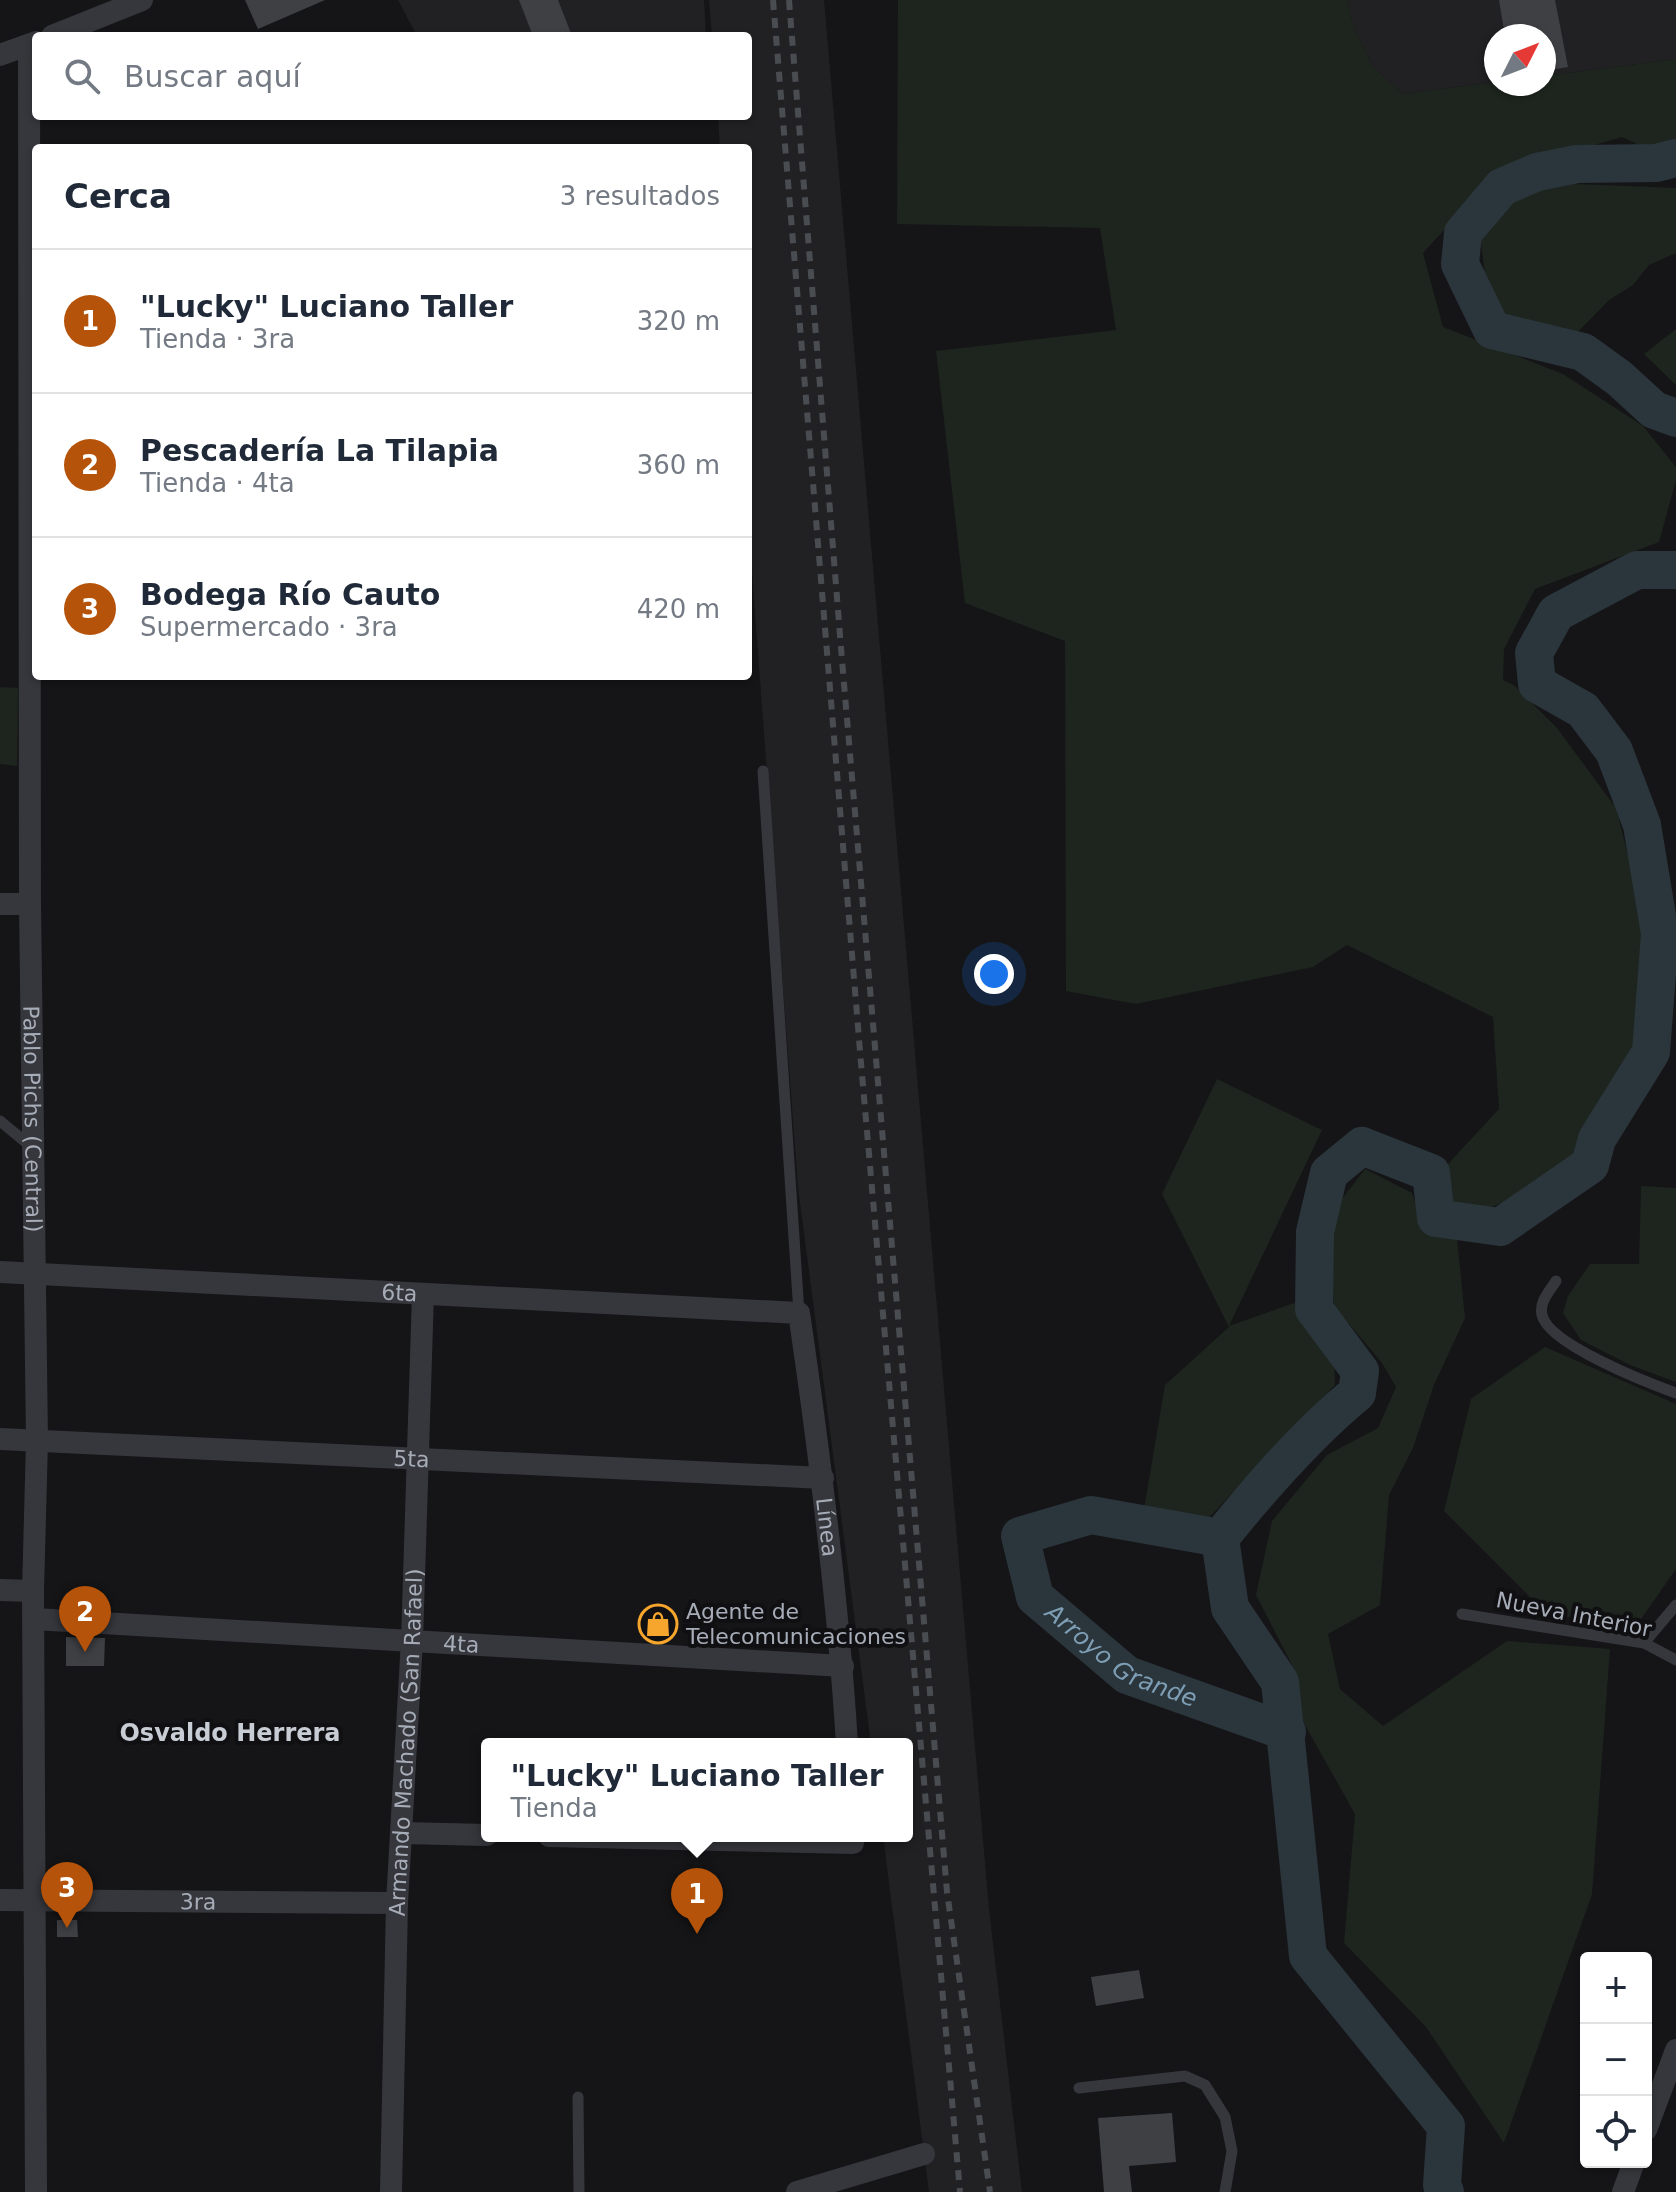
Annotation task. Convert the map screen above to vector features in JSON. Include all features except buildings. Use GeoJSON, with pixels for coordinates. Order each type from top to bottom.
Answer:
{"type":"FeatureCollection","features":[{"type":"Feature","properties":{"kind":"street"},"geometry":{"type":"LineString","coordinates":[[62,32],[142,0]]}},
{"type":"Feature","properties":{"kind":"street"},"geometry":{"type":"LineString","coordinates":[[0,55],[32,44]]}},
{"type":"Feature","properties":{"kind":"street","name":"Pablo Pichs (Central)"},"geometry":{"type":"LineString","coordinates":[[32,44],[30,904],[37,1441],[33,1591],[36,2192]]}},
{"type":"Feature","properties":{"kind":"street"},"geometry":{"type":"LineString","coordinates":[[0,904],[30,904]]}},
{"type":"Feature","properties":{"kind":"street","name":"6ta"},"geometry":{"type":"LineString","coordinates":[[0,1272],[799,1313]]}},
{"type":"Feature","properties":{"kind":"street","name":"Armando Machado (San Rafael)"},"geometry":{"type":"LineString","coordinates":[[391,2192],[397,1903],[412,1640],[423,1294]]}},
{"type":"Feature","properties":{"kind":"street","name":"Línea"},"geometry":{"type":"LineString","coordinates":[[799,1313],[823,1478],[843,1666],[847,1738]]}},
{"type":"Feature","properties":{"kind":"street","name":"5ta"},"geometry":{"type":"LineString","coordinates":[[0,1439],[823,1478]]}},
{"type":"Feature","properties":{"kind":"street"},"geometry":{"type":"LineString","coordinates":[[0,1590],[33,1591]]}},
{"type":"Feature","properties":{"kind":"street","name":"4ta"},"geometry":{"type":"LineString","coordinates":[[34,1619],[843,1666]]}},
{"type":"Feature","properties":{"kind":"street"},"geometry":{"type":"LineString","coordinates":[[403,1833],[481,1835]]}},
{"type":"Feature","properties":{"kind":"street","name":"3ra"},"geometry":{"type":"LineString","coordinates":[[0,1900],[397,1903]]}},
{"type":"Feature","properties":{"kind":"street"},"geometry":{"type":"LineString","coordinates":[[1652,2114],[1676,2050]]}},
{"type":"Feature","properties":{"kind":"street"},"geometry":{"type":"LineString","coordinates":[[797,2192],[924,2154]]}},
{"type":"Feature","properties":{"kind":"street"},"geometry":{"type":"LineString","coordinates":[[1623,2192],[1632,2168]]}},
{"type":"Feature","properties":{"kind":"lane"},"geometry":{"type":"LineString","coordinates":[[763,771],[799,1313]]}},
{"type":"Feature","properties":{"kind":"lane"},"geometry":{"type":"LineString","coordinates":[[0,1121],[34,1149]]}},
{"type":"Feature","properties":{"kind":"lane"},"geometry":{"type":"LineString","coordinates":[[1556,1281],[1542,1303],[1542,1316],[1549,1329],[1590,1356],[1676,1393]]}},
{"type":"Feature","properties":{"kind":"lane"},"geometry":{"type":"LineString","coordinates":[[1644,1643],[1676,1605]]}},
{"type":"Feature","properties":{"kind":"lane","name":"Nueva Interior"},"geometry":{"type":"LineString","coordinates":[[1462,1614],[1644,1643],[1676,1660]]}},
{"type":"Feature","properties":{"kind":"lane"},"geometry":{"type":"LineString","coordinates":[[1079,2088],[1185,2076],[1205,2085],[1225,2117],[1232,2151],[1225,2192]]}},
{"type":"Feature","properties":{"kind":"lane"},"geometry":{"type":"LineString","coordinates":[[578,2097],[579,2192]]}},
{"type":"Feature","properties":{"kind":"shaded area"},"geometry":{"type":"Polygon","coordinates":[[[398,0],[704,0],[706,32],[415,32],[398,0]]]}},
{"type":"Feature","properties":{"kind":"shaded area"},"geometry":{"type":"Polygon","coordinates":[[[709,0],[824,0],[989,1909],[1022,2192],[929,2192],[884,1842],[913,1842],[913,1738],[870,1738],[798,1187],[752,572],[752,144],[720,144],[718,120],[752,120],[752,32],[712,32],[709,0]]]}},
{"type":"Feature","properties":{"kind":"shaded area"},"geometry":{"type":"Polygon","coordinates":[[[898,0],[1347,0],[1354,28],[1373,67],[1403,94],[1484,84],[1484,96],[1556,96],[1556,74],[1676,59],[1676,144],[1652,151],[1622,137],[1496,173],[1423,253],[1443,327],[1563,374],[1643,426],[1676,467],[1676,480],[1659,542],[1535,589],[1504,649],[1503,680],[1514,685],[1557,728],[1616,808],[1640,903],[1645,959],[1637,1051],[1593,1127],[1553,1181],[1489,1208],[1443,1208],[1446,1166],[1499,1109],[1493,1017],[1347,945],[1313,967],[1136,1004],[1066,991],[1065,641],[965,603],[936,351],[1116,330],[1100,228],[897,224],[898,0]]]}},
{"type":"Feature","properties":{"kind":"shaded area"},"geometry":{"type":"Polygon","coordinates":[[[1347,0],[1676,0],[1676,59],[1556,74],[1556,24],[1484,24],[1484,84],[1403,94],[1373,67],[1354,28],[1347,0]]]}},
{"type":"Feature","properties":{"kind":"shaded area"},"geometry":{"type":"Polygon","coordinates":[[[1575,184],[1676,188],[1676,253],[1649,265],[1633,285],[1609,300],[1573,337],[1505,319],[1486,283],[1480,236],[1520,192],[1575,184]]]}},
{"type":"Feature","properties":{"kind":"shaded area"},"geometry":{"type":"Polygon","coordinates":[[[1676,329],[1676,385],[1644,354],[1676,329]]]}},
{"type":"Feature","properties":{"kind":"shaded area"},"geometry":{"type":"Polygon","coordinates":[[[0,687],[18,688],[17,766],[0,764],[0,687]]]}},
{"type":"Feature","properties":{"kind":"shaded area"},"geometry":{"type":"Polygon","coordinates":[[[1217,1079],[1322,1130],[1229,1326],[1294,1303],[1334,1357],[1335,1385],[1204,1523],[1143,1515],[1165,1385],[1229,1327],[1162,1194],[1217,1079]]]}},
{"type":"Feature","properties":{"kind":"shaded area"},"geometry":{"type":"Polygon","coordinates":[[[1365,1169],[1412,1193],[1422,1224],[1457,1238],[1465,1318],[1434,1385],[1413,1448],[1389,1495],[1380,1605],[1328,1634],[1340,1689],[1383,1726],[1507,1641],[1610,1649],[1592,1894],[1504,2143],[1426,2027],[1344,1943],[1355,1814],[1301,1718],[1292,1665],[1256,1595],[1272,1521],[1327,1455],[1378,1428],[1396,1387],[1382,1363],[1334,1306],[1328,1253],[1339,1203],[1365,1169]]]}},
{"type":"Feature","properties":{"kind":"shaded area"},"geometry":{"type":"Polygon","coordinates":[[[1641,1186],[1676,1188],[1676,1382],[1630,1365],[1581,1340],[1563,1313],[1568,1296],[1590,1264],[1639,1264],[1641,1186]]]}},
{"type":"Feature","properties":{"kind":"shaded area"},"geometry":{"type":"Polygon","coordinates":[[[1545,1347],[1676,1404],[1676,1569],[1634,1629],[1546,1613],[1444,1511],[1471,1399],[1545,1347]]]}},
{"type":"Feature","properties":{"kind":"waterway","name":"Arroyo Grande"},"geometry":{"type":"LineString","coordinates":[[1676,158],[1656,163],[1577,164],[1537,172],[1502,187],[1463,233],[1460,264],[1492,330],[1583,352],[1619,378],[1654,410],[1676,418]]}},
{"type":"Feature","properties":{"kind":"waterway","name":"Arroyo Grande"},"geometry":{"type":"LineString","coordinates":[[1445,2192],[1442,2185],[1446,2126],[1308,1956],[1280,1682],[1230,1608],[1220,1538],[1285,1462],[1357,1393],[1360,1371],[1314,1309],[1315,1232],[1329,1173],[1362,1146],[1431,1173],[1436,1218],[1500,1227],[1590,1165],[1597,1139],[1651,1052],[1660,934],[1642,825],[1614,751],[1583,710],[1537,684],[1534,653],[1556,613],[1637,570],[1676,570]]}},
{"type":"Feature","properties":{"kind":"waterway","name":"Arroyo Grande"},"geometry":{"type":"LineString","coordinates":[[1220,1538],[1091,1515],[1020,1536],[1035,1597],[1127,1675],[1287,1732]]}},
{"type":"Feature","properties":{"kind":"railway"},"geometry":{"type":"LineString","coordinates":[[773,0],[861,1063],[960,2192]]}},
{"type":"Feature","properties":{"kind":"railway"},"geometry":{"type":"LineString","coordinates":[[789,0],[947,1892],[990,2192]]}},
{"type":"Feature","properties":{"kind":"place","name":"Agente de Telecomunicaciones"},"geometry":{"type":"Point","coordinates":[658,1624]}},
{"type":"Feature","properties":{"kind":"place","name":"Pescadería La Tilapia"},"geometry":{"type":"Point","coordinates":[85,1652]}},
{"type":"Feature","properties":{"kind":"place","name":"Bodega Río Cauto"},"geometry":{"type":"Point","coordinates":[67,1928]}},
{"type":"Feature","properties":{"kind":"place","name":"\"Lucky\" Luciano Taller"},"geometry":{"type":"Point","coordinates":[697,1934]}},
{"type":"Feature","properties":{"kind":"district","name":"Osvaldo Herrera"},"geometry":{"type":"Point","coordinates":[230,1733]}}]}
